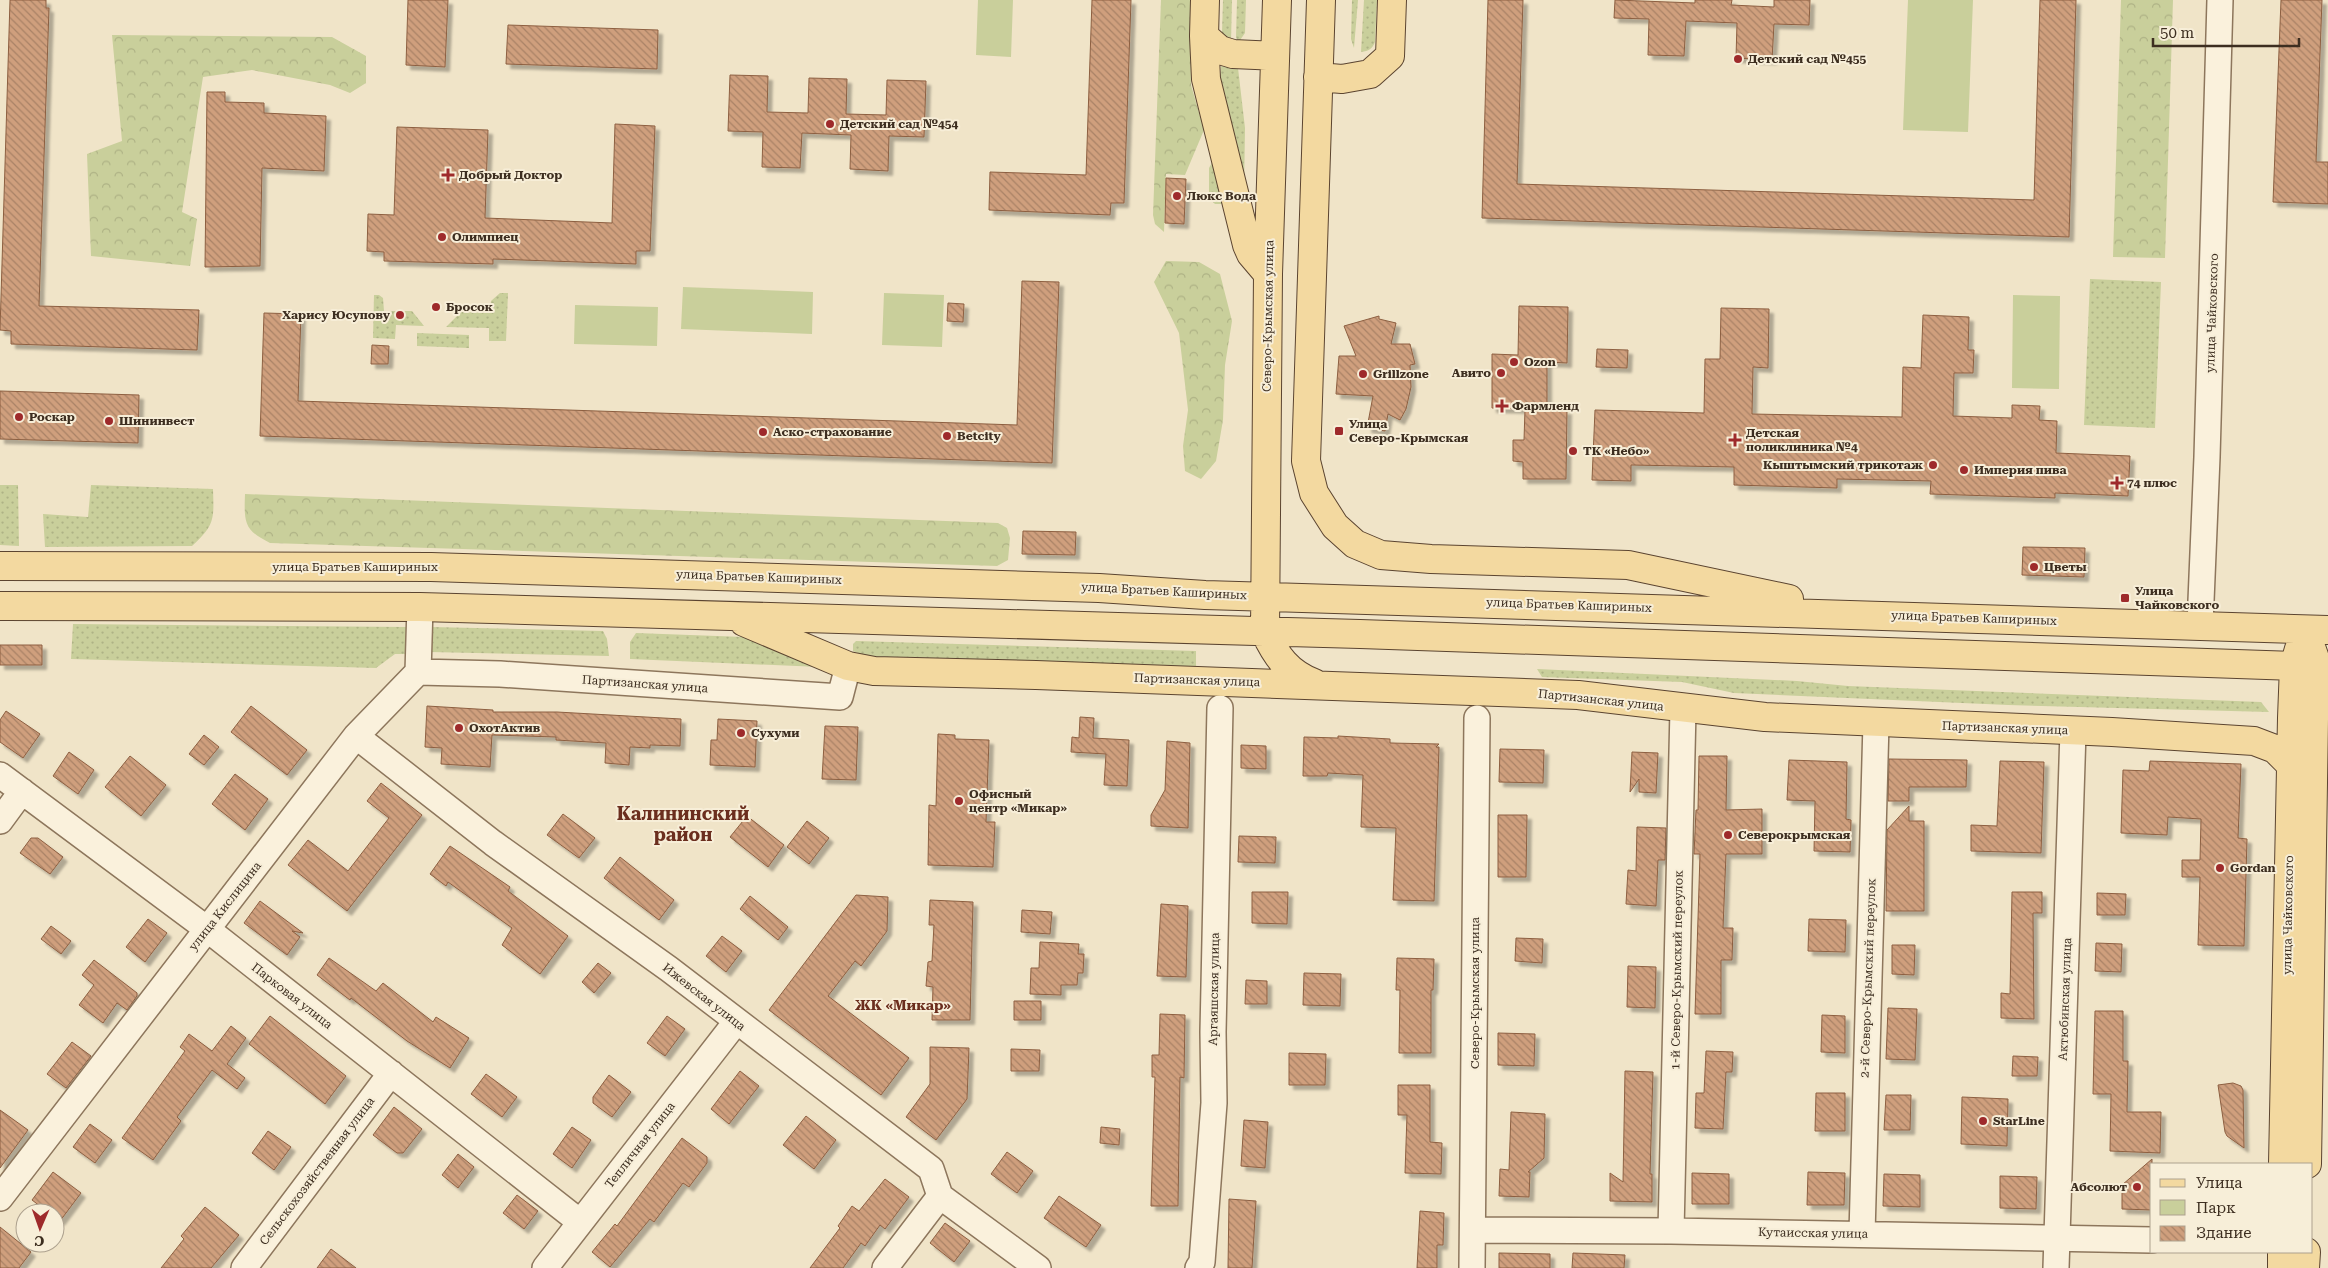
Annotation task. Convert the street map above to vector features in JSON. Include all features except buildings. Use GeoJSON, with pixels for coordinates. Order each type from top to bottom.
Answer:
{"type":"FeatureCollection","features":[{"type":"Feature","properties":{"kind":"main road"},"geometry":{"type":"LineString","coordinates":[[1205,0],[1206,79],[1247,245],[1251,254],[1268,274]]}},
{"type":"Feature","properties":{"kind":"main road","name":"Северо-Крымская улица"},"geometry":{"type":"LineString","coordinates":[[1264,632],[1268,274],[1277,0]]}},
{"type":"Feature","properties":{"kind":"main road"},"geometry":{"type":"LineString","coordinates":[[1321,0],[1306,461],[1314,493],[1335,526],[1355,544],[1373,552],[1397,557],[1628,564],[1858,614]]}},
{"type":"Feature","properties":{"kind":"main road"},"geometry":{"type":"LineString","coordinates":[[1318,77],[1342,79],[1370,74],[1390,56],[1392,0]]}},
{"type":"Feature","properties":{"kind":"main road"},"geometry":{"type":"LineString","coordinates":[[1204,36],[1220,50],[1233,54],[1275,56]]}},
{"type":"Feature","properties":{"kind":"main road","name":"улица Братьев Кашириных"},"geometry":{"type":"LineString","coordinates":[[0,566],[431,567],[1089,588],[1205,595],[1264,595],[2316,630]]}},
{"type":"Feature","properties":{"kind":"main road"},"geometry":{"type":"LineString","coordinates":[[0,606],[420,607],[727,615],[2313,667],[2316,630]]}},
{"type":"Feature","properties":{"kind":"main road"},"geometry":{"type":"LineString","coordinates":[[727,615],[861,668]]}},
{"type":"Feature","properties":{"kind":"main road"},"geometry":{"type":"LineString","coordinates":[[1264,632],[1273,650],[1286,667],[1302,678],[1319,684]]}},
{"type":"Feature","properties":{"kind":"main road","name":"улица Чайковского"},"geometry":{"type":"LineString","coordinates":[[2283,1163],[2290,764],[2313,667]]}},
{"type":"Feature","properties":{"kind":"main road","name":"улица Чайковского"},"geometry":{"type":"LineString","coordinates":[[2307,1163],[2314,719],[2313,667]]}},
{"type":"Feature","properties":{"kind":"main road","name":"Партизанская улица"},"geometry":{"type":"LineString","coordinates":[[861,668],[1578,695],[1683,709],[1765,717],[2072,730],[2254,742],[2275,749],[2290,764]]}},
{"type":"Feature","properties":{"kind":"main road"},"geometry":{"type":"LineString","coordinates":[[2282,1253],[2282,1268]]}},
{"type":"Feature","properties":{"kind":"main road"},"geometry":{"type":"LineString","coordinates":[[2305,1268],[2306,1253]]}},
{"type":"Feature","properties":{"kind":"street","name":"улица Чайковского"},"geometry":{"type":"LineString","coordinates":[[2200,625],[2208,457],[2220,0]]}},
{"type":"Feature","properties":{"kind":"street"},"geometry":{"type":"LineString","coordinates":[[418,672],[420,607]]}},
{"type":"Feature","properties":{"kind":"street","name":"Партизанская улица"},"geometry":{"type":"LineString","coordinates":[[418,672],[500,674],[840,697],[861,668]]}},
{"type":"Feature","properties":{"kind":"street","name":"улица Кислицина"},"geometry":{"type":"LineString","coordinates":[[0,1198],[356,736],[418,672]]}},
{"type":"Feature","properties":{"kind":"street","name":"Аргаяшская улица"},"geometry":{"type":"LineString","coordinates":[[1198,1268],[1202,1262],[1214,1103],[1213,1032],[1220,708]]}},
{"type":"Feature","properties":{"kind":"street","name":"1-й Северо-Крымский переулок"},"geometry":{"type":"LineString","coordinates":[[1670,1231],[1683,709]]}},
{"type":"Feature","properties":{"kind":"street","name":"Северо-Крымская улица"},"geometry":{"type":"LineString","coordinates":[[1472,1268],[1474,1230],[1477,718]]}},
{"type":"Feature","properties":{"kind":"street","name":"2-й Северо-Крымский переулок"},"geometry":{"type":"LineString","coordinates":[[1862,1234],[1876,723]]}},
{"type":"Feature","properties":{"kind":"street","name":"Актюбинская улица"},"geometry":{"type":"LineString","coordinates":[[2056,1268],[2072,730]]}},
{"type":"Feature","properties":{"kind":"street","name":"Ижевская улица"},"geometry":{"type":"LineString","coordinates":[[356,736],[493,843],[669,969],[931,1169],[940,1196]]}},
{"type":"Feature","properties":{"kind":"street","name":"Парковая улица"},"geometry":{"type":"LineString","coordinates":[[0,775],[207,929],[580,1222]]}},
{"type":"Feature","properties":{"kind":"street"},"geometry":{"type":"LineString","coordinates":[[0,822],[22,791]]}},
{"type":"Feature","properties":{"kind":"street","name":"Тепличная улица"},"geometry":{"type":"LineString","coordinates":[[545,1268],[736,1022]]}},
{"type":"Feature","properties":{"kind":"street","name":"Сельскохозяйственная улица"},"geometry":{"type":"LineString","coordinates":[[244,1268],[391,1073]]}},
{"type":"Feature","properties":{"kind":"street"},"geometry":{"type":"LineString","coordinates":[[885,1268],[940,1196],[1038,1268]]}},
{"type":"Feature","properties":{"kind":"street","name":"Кутаисская улица"},"geometry":{"type":"LineString","coordinates":[[1474,1230],[1670,1231],[2150,1240]]}},
{"type":"Feature","properties":{"kind":"green space"},"geometry":{"type":"Polygon","coordinates":[[[978,0],[1013,0],[1011,57],[976,55],[978,0]]]}},
{"type":"Feature","properties":{"kind":"green space"},"geometry":{"type":"Polygon","coordinates":[[[1161,0],[1190,0],[1191,85],[1204,130],[1185,175],[1166,174],[1164,232],[1155,224],[1153,215],[1161,0]]]}},
{"type":"Feature","properties":{"kind":"green space"},"geometry":{"type":"Polygon","coordinates":[[[1223,0],[1232,0],[1231,42],[1223,37],[1222,33],[1223,0]]]}},
{"type":"Feature","properties":{"kind":"green space"},"geometry":{"type":"Polygon","coordinates":[[[1237,0],[1246,0],[1245,33],[1238,43],[1236,37],[1237,0]]]}},
{"type":"Feature","properties":{"kind":"green space"},"geometry":{"type":"Polygon","coordinates":[[[1352,0],[1358,0],[1354,48],[1351,39],[1352,0]]]}},
{"type":"Feature","properties":{"kind":"green space"},"geometry":{"type":"Polygon","coordinates":[[[1364,0],[1377,0],[1375,42],[1370,49],[1361,52],[1364,0]]]}},
{"type":"Feature","properties":{"kind":"green space"},"geometry":{"type":"Polygon","coordinates":[[[1908,0],[1973,0],[1968,132],[1903,130],[1908,0]]]}},
{"type":"Feature","properties":{"kind":"green space"},"geometry":{"type":"Polygon","coordinates":[[[2121,0],[2173,0],[2165,258],[2113,257],[2121,0]]]}},
{"type":"Feature","properties":{"kind":"green space"},"geometry":{"type":"Polygon","coordinates":[[[112,35],[332,37],[366,56],[366,83],[350,93],[330,85],[252,70],[203,77],[182,212],[197,219],[190,266],[91,256],[87,154],[122,141],[112,35]]]}},
{"type":"Feature","properties":{"kind":"green space"},"geometry":{"type":"Polygon","coordinates":[[[1221,66],[1238,68],[1245,128],[1244,192],[1220,79],[1221,66]]]}},
{"type":"Feature","properties":{"kind":"green space"},"geometry":{"type":"Polygon","coordinates":[[[1214,159],[1226,204],[1215,204],[1209,198],[1209,168],[1214,159]]]}},
{"type":"Feature","properties":{"kind":"green space"},"geometry":{"type":"Polygon","coordinates":[[[1166,261],[1199,262],[1220,274],[1232,321],[1225,365],[1223,420],[1216,461],[1201,479],[1185,471],[1183,446],[1188,410],[1179,333],[1154,282],[1166,261]]]}},
{"type":"Feature","properties":{"kind":"green space"},"geometry":{"type":"Polygon","coordinates":[[[2090,279],[2161,282],[2155,428],[2084,425],[2090,279]]]}},
{"type":"Feature","properties":{"kind":"green space"},"geometry":{"type":"Polygon","coordinates":[[[683,287],[813,292],[812,334],[681,329],[683,287]]]}},
{"type":"Feature","properties":{"kind":"green space"},"geometry":{"type":"Polygon","coordinates":[[[500,293],[508,293],[506,341],[489,341],[489,328],[446,327],[461,312],[490,313],[491,301],[500,293]]]}},
{"type":"Feature","properties":{"kind":"green space"},"geometry":{"type":"Polygon","coordinates":[[[884,293],[944,295],[942,347],[882,345],[884,293]]]}},
{"type":"Feature","properties":{"kind":"green space"},"geometry":{"type":"Polygon","coordinates":[[[374,295],[379,295],[383,298],[384,311],[397,311],[397,318],[403,318],[403,311],[412,311],[424,326],[396,325],[395,339],[373,338],[374,295]]]}},
{"type":"Feature","properties":{"kind":"green space"},"geometry":{"type":"Polygon","coordinates":[[[2013,295],[2060,296],[2059,389],[2012,388],[2013,295]]]}},
{"type":"Feature","properties":{"kind":"green space"},"geometry":{"type":"Polygon","coordinates":[[[575,305],[658,307],[657,346],[574,344],[575,305]]]}},
{"type":"Feature","properties":{"kind":"green space"},"geometry":{"type":"Polygon","coordinates":[[[417,333],[469,335],[469,348],[417,346],[417,333]]]}},
{"type":"Feature","properties":{"kind":"green space"},"geometry":{"type":"Polygon","coordinates":[[[0,485],[18,485],[19,546],[0,545],[0,485]]]}},
{"type":"Feature","properties":{"kind":"green space"},"geometry":{"type":"Polygon","coordinates":[[[91,485],[213,489],[212,521],[200,539],[192,546],[45,547],[43,514],[88,517],[91,485]]]}},
{"type":"Feature","properties":{"kind":"green space"},"geometry":{"type":"Polygon","coordinates":[[[245,494],[998,523],[1007,528],[1010,538],[1008,560],[997,566],[270,543],[255,534],[247,524],[245,494]]]}},
{"type":"Feature","properties":{"kind":"green space"},"geometry":{"type":"Polygon","coordinates":[[[73,624],[407,627],[405,654],[395,654],[376,668],[71,659],[73,624]]]}},
{"type":"Feature","properties":{"kind":"green space"},"geometry":{"type":"Polygon","coordinates":[[[430,627],[603,631],[607,639],[609,656],[430,652],[430,627]]]}},
{"type":"Feature","properties":{"kind":"green space"},"geometry":{"type":"Polygon","coordinates":[[[636,633],[744,637],[820,667],[630,659],[630,642],[636,633]]]}},
{"type":"Feature","properties":{"kind":"green space"},"geometry":{"type":"Polygon","coordinates":[[[856,641],[1196,651],[1196,669],[878,661],[853,651],[853,644],[856,641]]]}},
{"type":"Feature","properties":{"kind":"green space"},"geometry":{"type":"Polygon","coordinates":[[[1537,669],[1797,681],[1848,686],[2261,702],[2269,712],[2008,705],[1734,693],[1682,682],[1542,677],[1537,669]]]}},
{"type":"Feature","properties":{"kind":"place","name":"Детский сад №455"},"geometry":{"type":"Point","coordinates":[1738,59]}},
{"type":"Feature","properties":{"kind":"place","name":"Детский сад №454"},"geometry":{"type":"Point","coordinates":[830,124]}},
{"type":"Feature","properties":{"kind":"place","name":"Добрый Доктор"},"geometry":{"type":"Point","coordinates":[448,175]}},
{"type":"Feature","properties":{"kind":"place","name":"Люкс Вода"},"geometry":{"type":"Point","coordinates":[1177,196]}},
{"type":"Feature","properties":{"kind":"place","name":"Олимпиец"},"geometry":{"type":"Point","coordinates":[442,237]}},
{"type":"Feature","properties":{"kind":"place","name":"Бросок"},"geometry":{"type":"Point","coordinates":[436,307]}},
{"type":"Feature","properties":{"kind":"place","name":"Харису Юсупову"},"geometry":{"type":"Point","coordinates":[400,315]}},
{"type":"Feature","properties":{"kind":"place","name":"Ozon"},"geometry":{"type":"Point","coordinates":[1514,362]}},
{"type":"Feature","properties":{"kind":"place","name":"Авито"},"geometry":{"type":"Point","coordinates":[1501,373]}},
{"type":"Feature","properties":{"kind":"place","name":"Grillzone"},"geometry":{"type":"Point","coordinates":[1363,374]}},
{"type":"Feature","properties":{"kind":"place","name":"Фармленд"},"geometry":{"type":"Point","coordinates":[1502,406]}},
{"type":"Feature","properties":{"kind":"place","name":"Роскар"},"geometry":{"type":"Point","coordinates":[19,417]}},
{"type":"Feature","properties":{"kind":"place","name":"Шининвест"},"geometry":{"type":"Point","coordinates":[109,421]}},
{"type":"Feature","properties":{"kind":"place","name":"Улица Северо-Крымская"},"geometry":{"type":"Point","coordinates":[1339,431]}},
{"type":"Feature","properties":{"kind":"place","name":"Аско-страхование"},"geometry":{"type":"Point","coordinates":[763,432]}},
{"type":"Feature","properties":{"kind":"place","name":"Betcity"},"geometry":{"type":"Point","coordinates":[947,436]}},
{"type":"Feature","properties":{"kind":"place","name":"Детская поликлиника №4"},"geometry":{"type":"Point","coordinates":[1735,440]}},
{"type":"Feature","properties":{"kind":"place","name":"ТК «Небо»"},"geometry":{"type":"Point","coordinates":[1573,451]}},
{"type":"Feature","properties":{"kind":"place","name":"Кыштымский трикотаж"},"geometry":{"type":"Point","coordinates":[1933,465]}},
{"type":"Feature","properties":{"kind":"place","name":"Империя пива"},"geometry":{"type":"Point","coordinates":[1964,470]}},
{"type":"Feature","properties":{"kind":"place","name":"74 плюс"},"geometry":{"type":"Point","coordinates":[2117,483]}},
{"type":"Feature","properties":{"kind":"place","name":"Цветы"},"geometry":{"type":"Point","coordinates":[2034,567]}},
{"type":"Feature","properties":{"kind":"place","name":"Улица Чайковского"},"geometry":{"type":"Point","coordinates":[2125,598]}},
{"type":"Feature","properties":{"kind":"place","name":"ОхотАктив"},"geometry":{"type":"Point","coordinates":[459,728]}},
{"type":"Feature","properties":{"kind":"place","name":"Сухуми"},"geometry":{"type":"Point","coordinates":[741,733]}},
{"type":"Feature","properties":{"kind":"place","name":"Офисный центр «Микар»"},"geometry":{"type":"Point","coordinates":[959,801]}},
{"type":"Feature","properties":{"kind":"place","name":"Северокрымская"},"geometry":{"type":"Point","coordinates":[1728,835]}},
{"type":"Feature","properties":{"kind":"place","name":"Gordan"},"geometry":{"type":"Point","coordinates":[2220,868]}},
{"type":"Feature","properties":{"kind":"place","name":"StarLine"},"geometry":{"type":"Point","coordinates":[1983,1121]}},
{"type":"Feature","properties":{"kind":"place","name":"Абсолют"},"geometry":{"type":"Point","coordinates":[2137,1187]}},
{"type":"Feature","properties":{"kind":"district","name":"Калининский район"},"geometry":{"type":"Point","coordinates":[683,823]}},
{"type":"Feature","properties":{"kind":"district","name":"ЖК «Микар»"},"geometry":{"type":"Point","coordinates":[903,1005]}}]}
